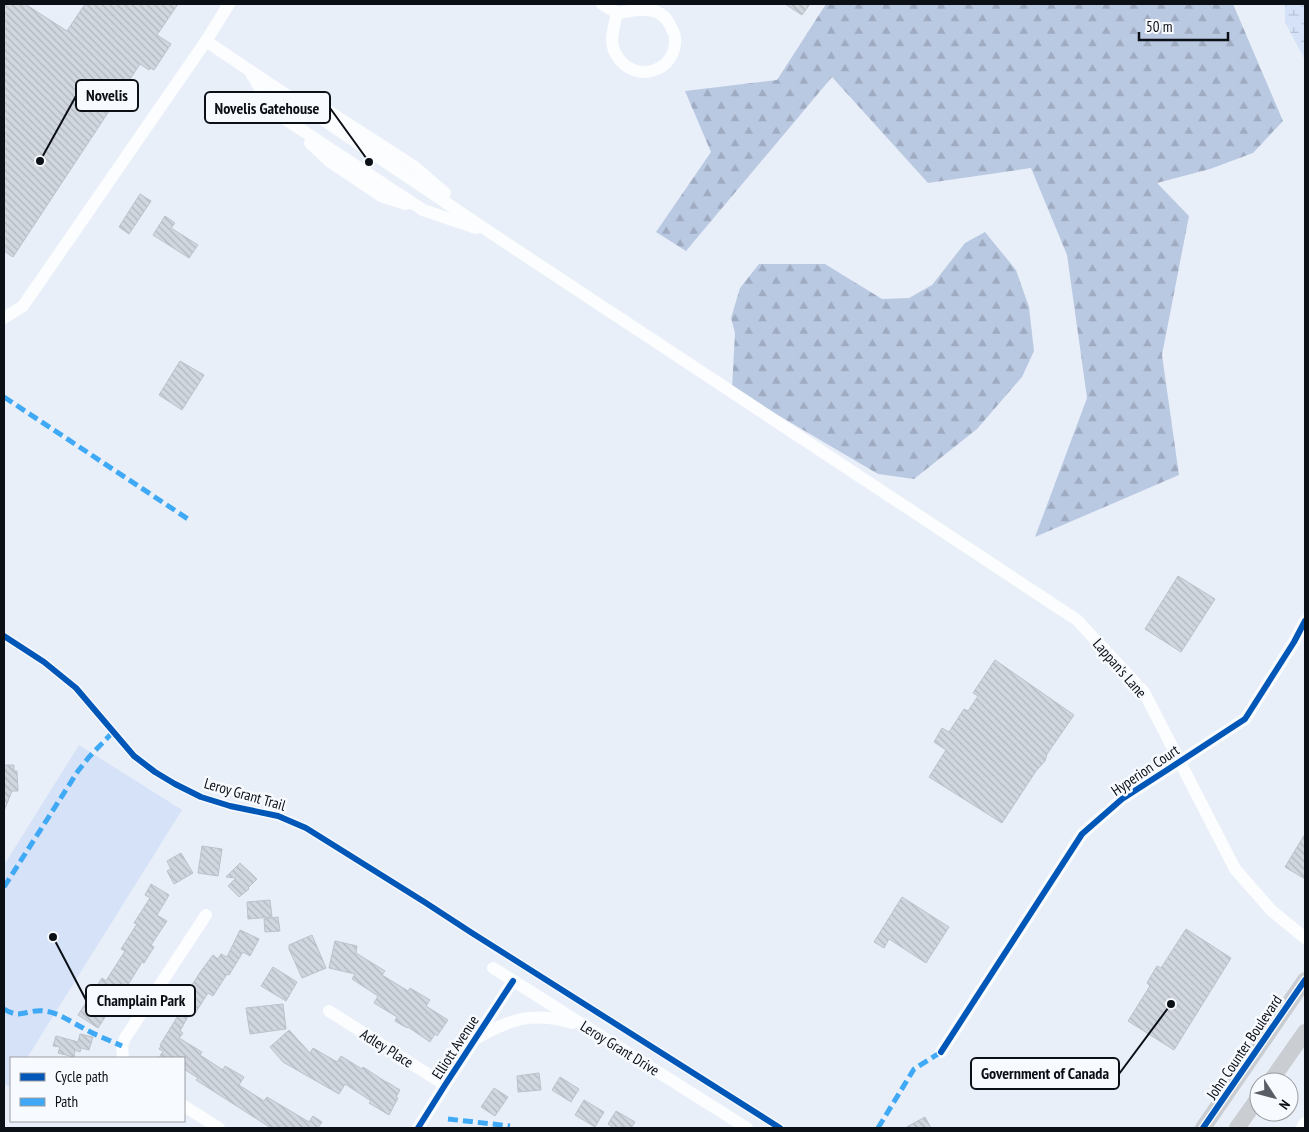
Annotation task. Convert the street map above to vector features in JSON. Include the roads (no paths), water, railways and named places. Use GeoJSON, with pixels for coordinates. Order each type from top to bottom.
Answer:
{"type":"FeatureCollection","features":[{"type":"Feature","properties":{"kind":"main road","name":"John Counter Boulevard"},"geometry":{"type":"LineString","coordinates":[[1204,1128],[1305,980]]}},
{"type":"Feature","properties":{"kind":"main road"},"geometry":{"type":"LineString","coordinates":[[1277,1072],[1305,1032]]}},
{"type":"Feature","properties":{"kind":"main road"},"geometry":{"type":"LineString","coordinates":[[1237,1128],[1249,1112]]}},
{"type":"Feature","properties":{"kind":"street"},"geometry":{"type":"LineString","coordinates":[[4,318],[23,306],[206,41],[229,4]]}},
{"type":"Feature","properties":{"kind":"street"},"geometry":{"type":"LineString","coordinates":[[602,4],[617,13],[642,9],[657,12],[668,21],[675,36],[673,53],[663,66],[650,72],[636,72],[621,63],[613,48],[612,35],[617,13]]}},
{"type":"Feature","properties":{"kind":"street"},"geometry":{"type":"LineString","coordinates":[[206,41],[490,232]]}},
{"type":"Feature","properties":{"kind":"street"},"geometry":{"type":"LineString","coordinates":[[248,69],[273,111],[329,160],[381,196],[490,232]]}},
{"type":"Feature","properties":{"kind":"street","name":"Lappan's Lane"},"geometry":{"type":"LineString","coordinates":[[490,232],[1077,620],[1144,692],[1235,869],[1272,911],[1305,938]]}},
{"type":"Feature","properties":{"kind":"street","name":"Hyperion Court"},"geometry":{"type":"LineString","coordinates":[[941,1052],[1082,834],[1122,799],[1245,719],[1294,642],[1305,621]]}},
{"type":"Feature","properties":{"kind":"street"},"geometry":{"type":"LineString","coordinates":[[123,1057],[122,1046],[125,1038],[206,915]]}},
{"type":"Feature","properties":{"kind":"street","name":"Leroy Grant Drive"},"geometry":{"type":"LineString","coordinates":[[493,968],[747,1128]]}},
{"type":"Feature","properties":{"kind":"street","name":"Elliott Avenue"},"geometry":{"type":"LineString","coordinates":[[418,1128],[513,981]]}},
{"type":"Feature","properties":{"kind":"street","name":"Adley Place"},"geometry":{"type":"LineString","coordinates":[[329,1011],[445,1085]]}},
{"type":"Feature","properties":{"kind":"street"},"geometry":{"type":"LineString","coordinates":[[475,1039],[495,1028],[525,1018],[549,1017],[590,1029]]}},
{"type":"Feature","properties":{"kind":"street"},"geometry":{"type":"LineString","coordinates":[[185,1107],[219,1128]]}},
{"type":"Feature","properties":{"kind":"street"},"geometry":{"type":"LineString","coordinates":[[1302,1128],[1305,1123]]}},
{"type":"Feature","properties":{"kind":"place","name":"Novelis"},"geometry":{"type":"Point","coordinates":[40,161]}},
{"type":"Feature","properties":{"kind":"place","name":"Novelis Gatehouse"},"geometry":{"type":"Point","coordinates":[369,162]}},
{"type":"Feature","properties":{"kind":"place","name":"Champlain Park"},"geometry":{"type":"Point","coordinates":[53,937]}},
{"type":"Feature","properties":{"kind":"place","name":"Government of Canada"},"geometry":{"type":"Point","coordinates":[1171,1004]}}]}
